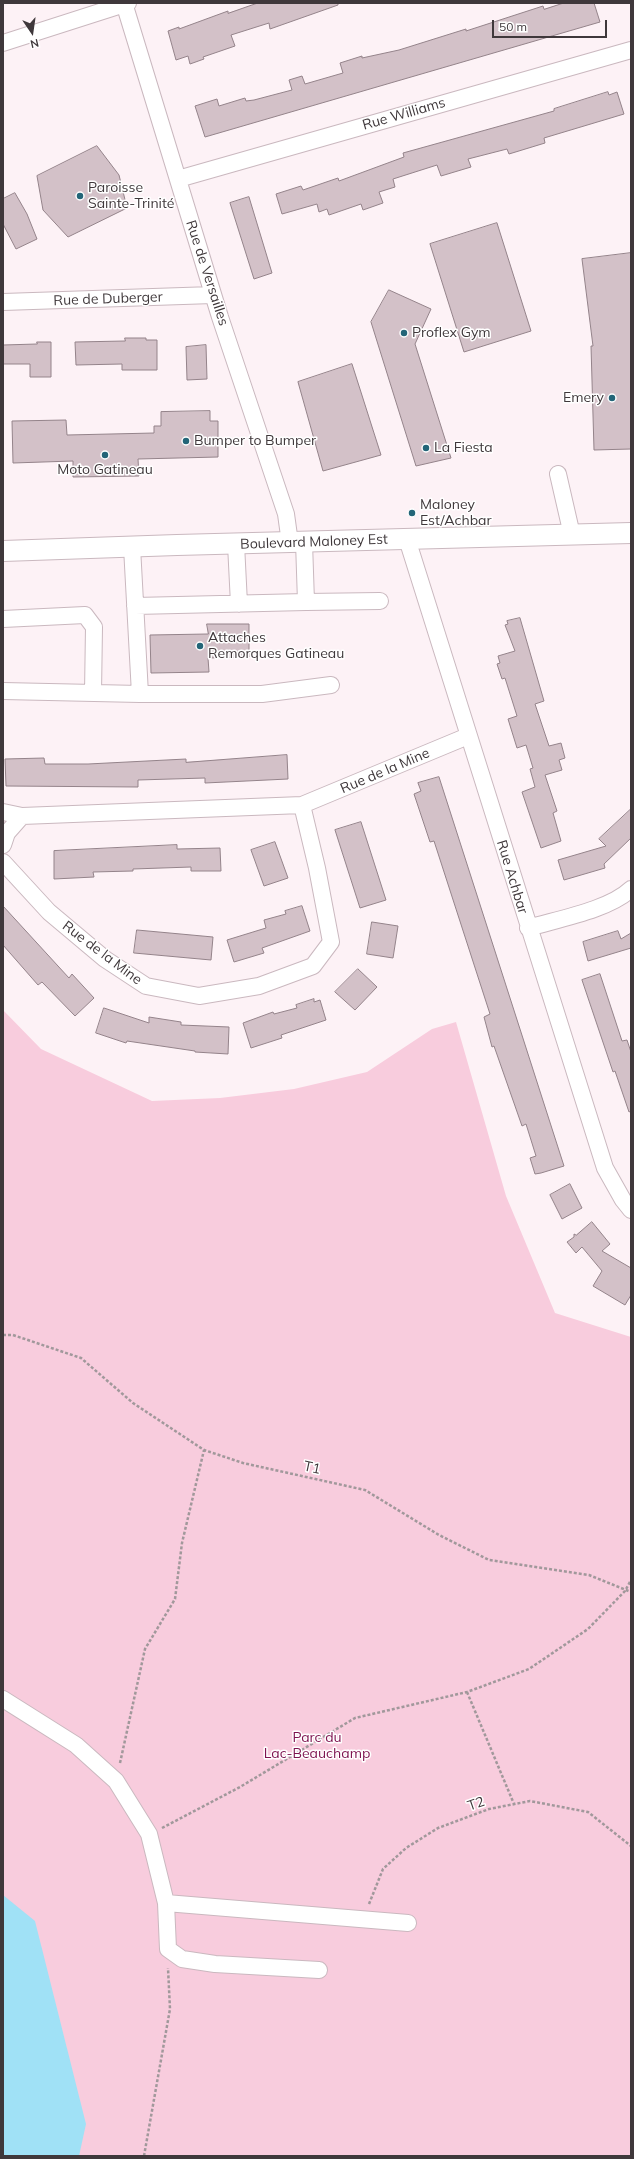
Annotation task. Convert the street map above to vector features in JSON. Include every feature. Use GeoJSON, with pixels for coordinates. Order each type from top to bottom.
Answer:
{"type":"FeatureCollection","features":[{"type":"Feature","properties":{"kind":"main road","name":"Boulevard Maloney Est"},"geometry":{"type":"LineString","coordinates":[[3,552],[406,539],[629,534]]}},
{"type":"Feature","properties":{"kind":"street"},"geometry":{"type":"LineString","coordinates":[[3,42],[125,3]]}},
{"type":"Feature","properties":{"kind":"street","name":"Rue de Versailles"},"geometry":{"type":"LineString","coordinates":[[125,3],[213,295],[297,543],[306,602]]}},
{"type":"Feature","properties":{"kind":"street","name":"Rue Williams"},"geometry":{"type":"LineString","coordinates":[[178,179],[631,50]]}},
{"type":"Feature","properties":{"kind":"street","name":"Rue de Duberger"},"geometry":{"type":"LineString","coordinates":[[3,302],[213,295]]}},
{"type":"Feature","properties":{"kind":"street"},"geometry":{"type":"LineString","coordinates":[[558,474],[572,535]]}},
{"type":"Feature","properties":{"kind":"street","name":"Rue Achbar"},"geometry":{"type":"LineString","coordinates":[[406,539],[605,1168],[623,1200],[631,1210]]}},
{"type":"Feature","properties":{"kind":"street"},"geometry":{"type":"LineString","coordinates":[[236,544],[239,604]]}},
{"type":"Feature","properties":{"kind":"street"},"geometry":{"type":"LineString","coordinates":[[132,547],[140,694]]}},
{"type":"Feature","properties":{"kind":"street"},"geometry":{"type":"LineString","coordinates":[[135,606],[380,601]]}},
{"type":"Feature","properties":{"kind":"street"},"geometry":{"type":"LineString","coordinates":[[3,618],[85,615],[94,627],[93,693]]}},
{"type":"Feature","properties":{"kind":"street"},"geometry":{"type":"LineString","coordinates":[[3,691],[140,694],[262,694],[331,685]]}},
{"type":"Feature","properties":{"kind":"street","name":"Rue de la Mine"},"geometry":{"type":"LineString","coordinates":[[3,812],[22,816],[302,806],[468,736]]}},
{"type":"Feature","properties":{"kind":"street","name":"Rue de la Mine"},"geometry":{"type":"LineString","coordinates":[[4,859],[49,912],[105,959],[146,986],[199,996],[259,986],[313,966],[331,942],[318,868],[302,806]]}},
{"type":"Feature","properties":{"kind":"street"},"geometry":{"type":"LineString","coordinates":[[3,845],[6,833],[22,816]]}},
{"type":"Feature","properties":{"kind":"street"},"geometry":{"type":"LineString","coordinates":[[528,928],[608,904],[620,899],[631,889]]}},
{"type":"Feature","properties":{"kind":"street"},"geometry":{"type":"LineString","coordinates":[[3,1699],[76,1745],[116,1780],[149,1834],[166,1903],[168,1949],[182,1959],[215,1964],[319,1970]]}},
{"type":"Feature","properties":{"kind":"street"},"geometry":{"type":"LineString","coordinates":[[166,1903],[408,1923]]}},
{"type":"Feature","properties":{"kind":"path","name":"T1"},"geometry":{"type":"LineString","coordinates":[[3,1335],[13,1335],[81,1358],[133,1403],[204,1450],[243,1463],[365,1490],[439,1535],[489,1560],[589,1575],[625,1591],[631,1592]]}},
{"type":"Feature","properties":{"kind":"path"},"geometry":{"type":"LineString","coordinates":[[116,1780],[131,1706],[145,1649],[175,1599],[182,1543],[204,1450]]}},
{"type":"Feature","properties":{"kind":"path"},"geometry":{"type":"LineString","coordinates":[[149,1834],[240,1787],[355,1718],[467,1692],[529,1669],[588,1630],[625,1591],[631,1580]]}},
{"type":"Feature","properties":{"kind":"path"},"geometry":{"type":"LineString","coordinates":[[467,1692],[514,1804]]}},
{"type":"Feature","properties":{"kind":"path","name":"T2"},"geometry":{"type":"LineString","coordinates":[[363,1919],[383,1869],[406,1848],[438,1828],[489,1809],[530,1801],[588,1812],[631,1846]]}},
{"type":"Feature","properties":{"kind":"path"},"geometry":{"type":"LineString","coordinates":[[144,2156],[170,2009],[168,1949]]}},
{"type":"Feature","properties":{"kind":"green space","name":"Parc du Lac-Beauchamp"},"geometry":{"type":"Polygon","coordinates":[[[3,1010],[41,1049],[152,1101],[220,1098],[294,1089],[367,1072],[432,1029],[456,1022],[506,1196],[555,1313],[631,1337],[631,2156],[3,2156],[3,1010]]]}},
{"type":"Feature","properties":{"kind":"water"},"geometry":{"type":"Polygon","coordinates":[[[3,1895],[35,1921],[86,2124],[79,2156],[3,2156],[3,1895]]]}},
{"type":"Feature","properties":{"kind":"building"},"geometry":{"type":"Polygon","coordinates":[[[258,3],[338,3],[338,5],[270,29],[269,23],[231,35],[235,46],[203,57],[204,59],[190,64],[188,56],[176,60],[168,31],[179,27],[179,29],[228,11],[228,13],[258,3]]]}},
{"type":"Feature","properties":{"kind":"building"},"geometry":{"type":"Polygon","coordinates":[[[564,3],[594,3],[600,22],[205,137],[195,106],[217,99],[219,106],[245,98],[246,101],[254,100],[292,90],[289,80],[302,76],[305,84],[343,73],[340,63],[362,56],[362,58],[399,50],[466,29],[466,31],[543,6],[544,9],[564,3]]]}},
{"type":"Feature","properties":{"kind":"building"},"geometry":{"type":"Polygon","coordinates":[[[608,92],[609,95],[617,92],[624,114],[544,138],[545,143],[509,154],[507,149],[468,159],[471,167],[441,176],[437,165],[393,179],[395,187],[379,192],[383,203],[363,210],[361,204],[329,215],[327,209],[319,212],[317,204],[282,214],[276,194],[301,186],[303,190],[338,178],[339,181],[404,157],[403,153],[554,111],[554,109],[608,92]]]}},
{"type":"Feature","properties":{"kind":"building","name":"Paroisse Sainte-Trinité"},"geometry":{"type":"Polygon","coordinates":[[[97,146],[119,175],[127,208],[68,237],[43,210],[37,176],[97,146]]]}},
{"type":"Feature","properties":{"kind":"building"},"geometry":{"type":"Polygon","coordinates":[[[15,193],[27,214],[37,239],[16,249],[3,224],[3,199],[15,193]]]}},
{"type":"Feature","properties":{"kind":"building"},"geometry":{"type":"Polygon","coordinates":[[[249,197],[272,273],[254,279],[230,203],[249,197]]]}},
{"type":"Feature","properties":{"kind":"building"},"geometry":{"type":"Polygon","coordinates":[[[497,223],[531,331],[464,352],[430,244],[497,223]]]}},
{"type":"Feature","properties":{"kind":"building"},"geometry":{"type":"Polygon","coordinates":[[[631,253],[631,449],[594,450],[591,346],[593,346],[582,259],[631,253]]]}},
{"type":"Feature","properties":{"kind":"building"},"geometry":{"type":"Polygon","coordinates":[[[389,290],[431,309],[415,344],[451,458],[416,466],[371,322],[389,290]]]}},
{"type":"Feature","properties":{"kind":"building"},"geometry":{"type":"Polygon","coordinates":[[[125,338],[146,338],[146,340],[157,340],[157,370],[122,370],[122,364],[76,365],[75,342],[125,341],[125,338]]]}},
{"type":"Feature","properties":{"kind":"building"},"geometry":{"type":"Polygon","coordinates":[[[37,342],[51,342],[51,377],[30,377],[30,364],[3,364],[3,345],[37,344],[37,342]]]}},
{"type":"Feature","properties":{"kind":"building"},"geometry":{"type":"Polygon","coordinates":[[[206,345],[207,379],[187,380],[186,347],[206,345]]]}},
{"type":"Feature","properties":{"kind":"building"},"geometry":{"type":"Polygon","coordinates":[[[352,364],[381,455],[323,471],[298,382],[352,364]]]}},
{"type":"Feature","properties":{"kind":"building"},"geometry":{"type":"Polygon","coordinates":[[[210,411],[210,421],[218,421],[218,457],[138,459],[139,476],[73,477],[73,461],[13,463],[12,421],[66,420],[67,435],[154,433],[154,426],[161,426],[161,412],[210,411]]]}},
{"type":"Feature","properties":{"kind":"building"},"geometry":{"type":"Polygon","coordinates":[[[520,618],[544,701],[535,704],[549,746],[561,743],[565,758],[559,760],[562,770],[545,775],[557,811],[553,813],[561,841],[541,848],[522,792],[535,787],[530,769],[533,768],[526,745],[517,748],[508,719],[517,716],[505,678],[502,679],[497,664],[500,663],[498,656],[515,651],[505,625],[508,624],[507,621],[520,618]]]}},
{"type":"Feature","properties":{"kind":"building","name":"Attaches Remorques Gatineau"},"geometry":{"type":"Polygon","coordinates":[[[207,624],[249,624],[249,657],[208,658],[209,672],[151,673],[150,635],[208,634],[207,624]]]}},
{"type":"Feature","properties":{"kind":"building"},"geometry":{"type":"Polygon","coordinates":[[[287,755],[288,779],[205,783],[205,778],[138,780],[138,787],[6,786],[5,759],[44,758],[45,764],[88,764],[186,759],[186,762],[287,755]]]}},
{"type":"Feature","properties":{"kind":"building"},"geometry":{"type":"Polygon","coordinates":[[[439,777],[564,1166],[541,1173],[535,1174],[530,1158],[536,1156],[526,1124],[522,1126],[494,1046],[492,1047],[484,1017],[490,1014],[434,841],[430,842],[414,794],[421,791],[418,783],[439,777]]]}},
{"type":"Feature","properties":{"kind":"building"},"geometry":{"type":"Polygon","coordinates":[[[631,809],[631,838],[604,864],[605,868],[564,880],[558,860],[606,846],[599,839],[631,809]]]}},
{"type":"Feature","properties":{"kind":"building"},"geometry":{"type":"Polygon","coordinates":[[[361,822],[386,900],[360,908],[335,830],[361,822]]]}},
{"type":"Feature","properties":{"kind":"building"},"geometry":{"type":"Polygon","coordinates":[[[275,842],[288,878],[264,886],[251,850],[275,842]]]}},
{"type":"Feature","properties":{"kind":"building"},"geometry":{"type":"Polygon","coordinates":[[[177,845],[177,849],[220,848],[221,871],[191,871],[191,867],[133,869],[133,871],[93,872],[94,877],[54,879],[54,851],[177,845]]]}},
{"type":"Feature","properties":{"kind":"building"},"geometry":{"type":"Polygon","coordinates":[[[3,906],[69,978],[72,974],[94,998],[75,1016],[42,982],[38,985],[3,945],[3,906]]]}},
{"type":"Feature","properties":{"kind":"building"},"geometry":{"type":"Polygon","coordinates":[[[302,906],[310,931],[262,948],[264,953],[234,962],[227,940],[266,928],[264,920],[286,914],[285,911],[302,906]]]}},
{"type":"Feature","properties":{"kind":"building"},"geometry":{"type":"Polygon","coordinates":[[[372,922],[398,926],[393,958],[367,954],[372,922]]]}},
{"type":"Feature","properties":{"kind":"building"},"geometry":{"type":"Polygon","coordinates":[[[137,930],[213,937],[211,960],[134,953],[137,930]]]}},
{"type":"Feature","properties":{"kind":"building"},"geometry":{"type":"Polygon","coordinates":[[[618,931],[621,939],[631,933],[631,948],[588,961],[583,942],[618,931]]]}},
{"type":"Feature","properties":{"kind":"building"},"geometry":{"type":"Polygon","coordinates":[[[358,969],[377,987],[355,1010],[335,992],[358,969]]]}},
{"type":"Feature","properties":{"kind":"building"},"geometry":{"type":"Polygon","coordinates":[[[600,974],[622,1041],[627,1040],[631,1052],[631,1111],[629,1112],[615,1071],[613,1072],[582,980],[600,974]]]}},
{"type":"Feature","properties":{"kind":"building"},"geometry":{"type":"Polygon","coordinates":[[[314,999],[314,1002],[320,1000],[326,1020],[281,1035],[282,1038],[251,1048],[243,1023],[273,1012],[274,1014],[297,1008],[296,1005],[314,999]]]}},
{"type":"Feature","properties":{"kind":"building"},"geometry":{"type":"Polygon","coordinates":[[[104,1008],[149,1023],[149,1017],[181,1022],[181,1025],[229,1027],[228,1054],[195,1052],[127,1041],[126,1043],[96,1033],[104,1008]]]}},
{"type":"Feature","properties":{"kind":"building"},"geometry":{"type":"Polygon","coordinates":[[[570,1184],[582,1208],[562,1219],[550,1195],[570,1184]]]}},
{"type":"Feature","properties":{"kind":"building"},"geometry":{"type":"Polygon","coordinates":[[[592,1222],[610,1244],[602,1251],[631,1268],[631,1295],[625,1305],[593,1286],[602,1271],[582,1247],[576,1253],[567,1242],[574,1237],[574,1234],[576,1235],[592,1222]]]}},
{"type":"Feature","properties":{"kind":"place","name":"Paroisse Sainte-Trinité"},"geometry":{"type":"Point","coordinates":[80,196]}},
{"type":"Feature","properties":{"kind":"place","name":"Proflex Gym"},"geometry":{"type":"Point","coordinates":[404,333]}},
{"type":"Feature","properties":{"kind":"place","name":"Emery"},"geometry":{"type":"Point","coordinates":[612,398]}},
{"type":"Feature","properties":{"kind":"place","name":"Bumper to Bumper"},"geometry":{"type":"Point","coordinates":[186,441]}},
{"type":"Feature","properties":{"kind":"place","name":"La Fiesta"},"geometry":{"type":"Point","coordinates":[426,448]}},
{"type":"Feature","properties":{"kind":"place","name":"Moto Gatineau"},"geometry":{"type":"Point","coordinates":[105,455]}},
{"type":"Feature","properties":{"kind":"place","name":"Maloney Est/Achbar"},"geometry":{"type":"Point","coordinates":[412,513]}},
{"type":"Feature","properties":{"kind":"place","name":"Attaches Remorques Gatineau"},"geometry":{"type":"Point","coordinates":[200,646]}}]}
